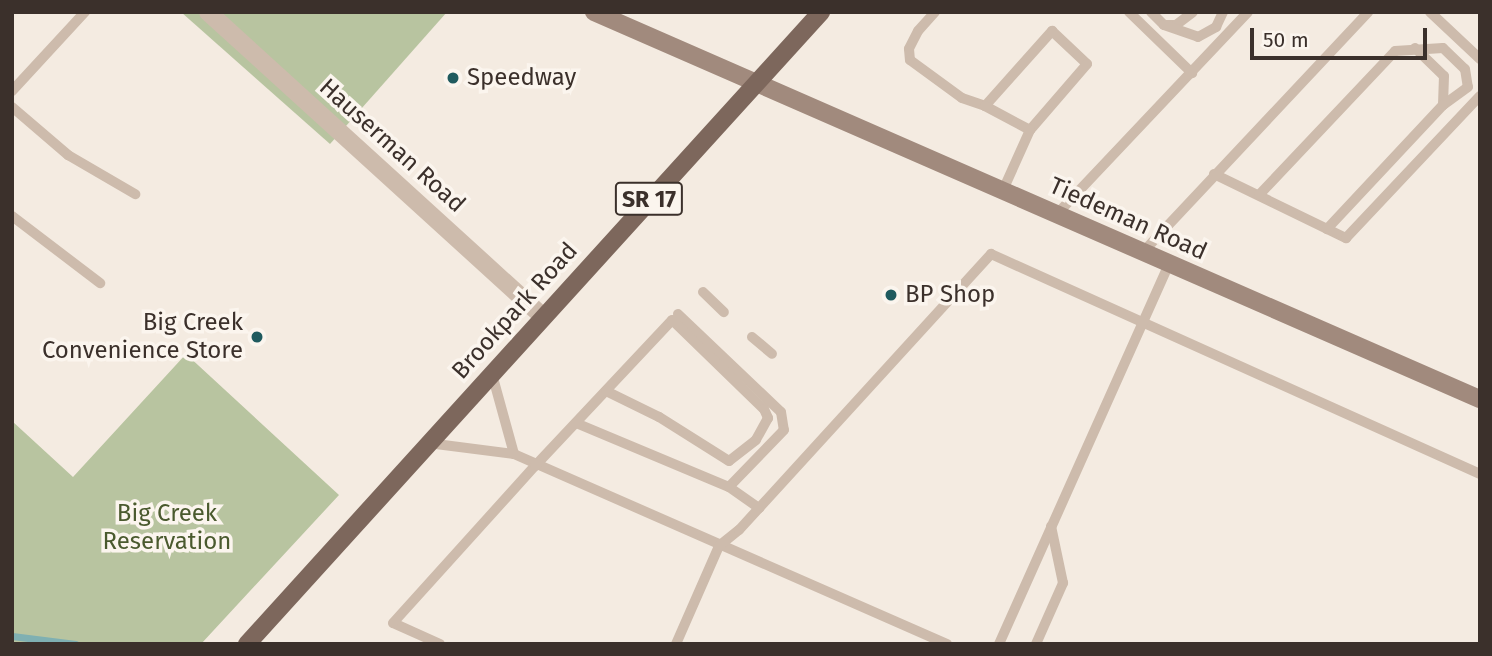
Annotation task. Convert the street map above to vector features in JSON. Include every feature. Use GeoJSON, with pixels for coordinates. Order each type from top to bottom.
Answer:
{"type":"FeatureCollection","features":[{"type":"Feature","properties":{"kind":"main road"},"geometry":{"type":"LineString","coordinates":[[594,12],[756,82]]}},
{"type":"Feature","properties":{"kind":"main road","name":"Brookpark Road"},"geometry":{"type":"LineString","coordinates":[[247,644],[542,316],[821,12]]}},
{"type":"Feature","properties":{"kind":"main road","name":"Tiedeman Road"},"geometry":{"type":"LineString","coordinates":[[756,82],[1480,399]]}},
{"type":"Feature","properties":{"kind":"street","name":"Hauserman Road"},"geometry":{"type":"LineString","coordinates":[[208,12],[542,316]]}},
{"type":"Feature","properties":{"kind":"lane"},"geometry":{"type":"LineString","coordinates":[[12,90],[85,12]]}},
{"type":"Feature","properties":{"kind":"lane"},"geometry":{"type":"LineString","coordinates":[[935,12],[918,31],[909,49],[910,60],[962,98],[985,106],[1030,130]]}},
{"type":"Feature","properties":{"kind":"lane"},"geometry":{"type":"LineString","coordinates":[[1129,12],[1192,73]]}},
{"type":"Feature","properties":{"kind":"lane"},"geometry":{"type":"LineString","coordinates":[[1151,12],[1164,25],[1198,37],[1216,27],[1223,12]]}},
{"type":"Feature","properties":{"kind":"lane"},"geometry":{"type":"LineString","coordinates":[[1164,25],[1176,24],[1192,12]]}},
{"type":"Feature","properties":{"kind":"lane"},"geometry":{"type":"LineString","coordinates":[[1057,214],[1248,12]]}},
{"type":"Feature","properties":{"kind":"lane"},"geometry":{"type":"LineString","coordinates":[[1143,252],[1368,12]]}},
{"type":"Feature","properties":{"kind":"lane"},"geometry":{"type":"LineString","coordinates":[[1430,12],[1480,59]]}},
{"type":"Feature","properties":{"kind":"lane"},"geometry":{"type":"LineString","coordinates":[[985,106],[1052,31],[1087,64],[1030,130],[1003,190]]}},
{"type":"Feature","properties":{"kind":"lane"},"geometry":{"type":"LineString","coordinates":[[1415,48],[1444,76],[1443,105]]}},
{"type":"Feature","properties":{"kind":"lane"},"geometry":{"type":"LineString","coordinates":[[1259,195],[1395,51],[1443,48],[1465,69],[1468,87],[1443,105],[1327,229]]}},
{"type":"Feature","properties":{"kind":"lane"},"geometry":{"type":"LineString","coordinates":[[1214,174],[1346,238],[1480,96]]}},
{"type":"Feature","properties":{"kind":"lane"},"geometry":{"type":"LineString","coordinates":[[12,107],[68,155],[135,194]]}},
{"type":"Feature","properties":{"kind":"lane"},"geometry":{"type":"LineString","coordinates":[[12,216],[100,283]]}},
{"type":"Feature","properties":{"kind":"lane"},"geometry":{"type":"LineString","coordinates":[[676,644],[719,546],[759,508],[991,254],[1143,320],[1480,474]]}},
{"type":"Feature","properties":{"kind":"lane"},"geometry":{"type":"LineString","coordinates":[[999,644],[1169,264]]}},
{"type":"Feature","properties":{"kind":"lane"},"geometry":{"type":"LineString","coordinates":[[703,292],[724,312]]}},
{"type":"Feature","properties":{"kind":"lane"},"geometry":{"type":"LineString","coordinates":[[606,391],[729,461],[756,440],[768,418],[764,409],[675,317]]}},
{"type":"Feature","properties":{"kind":"lane"},"geometry":{"type":"LineString","coordinates":[[440,644],[393,623],[675,317]]}},
{"type":"Feature","properties":{"kind":"lane"},"geometry":{"type":"LineString","coordinates":[[675,317],[781,412],[784,430],[729,487]]}},
{"type":"Feature","properties":{"kind":"lane"},"geometry":{"type":"LineString","coordinates":[[752,337],[772,354]]}},
{"type":"Feature","properties":{"kind":"lane"},"geometry":{"type":"LineString","coordinates":[[491,373],[514,454]]}},
{"type":"Feature","properties":{"kind":"lane"},"geometry":{"type":"LineString","coordinates":[[576,423],[729,487],[759,508]]}},
{"type":"Feature","properties":{"kind":"lane"},"geometry":{"type":"LineString","coordinates":[[427,443],[514,454],[535,466],[947,644]]}},
{"type":"Feature","properties":{"kind":"lane"},"geometry":{"type":"LineString","coordinates":[[1036,644],[1063,583],[1051,526]]}},
{"type":"Feature","properties":{"kind":"green space"},"geometry":{"type":"Polygon","coordinates":[[[181,12],[447,12],[330,144],[181,12]]]}},
{"type":"Feature","properties":{"kind":"green space","name":"Big Creek Reservation"},"geometry":{"type":"Polygon","coordinates":[[[186,354],[339,495],[201,644],[12,644],[12,421],[73,477],[186,354]]]}},
{"type":"Feature","properties":{"kind":"waterway"},"geometry":{"type":"LineString","coordinates":[[12,636],[76,644]]}},
{"type":"Feature","properties":{"kind":"place","name":"Speedway"},"geometry":{"type":"Point","coordinates":[453,78]}},
{"type":"Feature","properties":{"kind":"place","name":"BP Shop"},"geometry":{"type":"Point","coordinates":[891,295]}},
{"type":"Feature","properties":{"kind":"place","name":"Big Creek Convenience Store"},"geometry":{"type":"Point","coordinates":[257,337]}}]}
